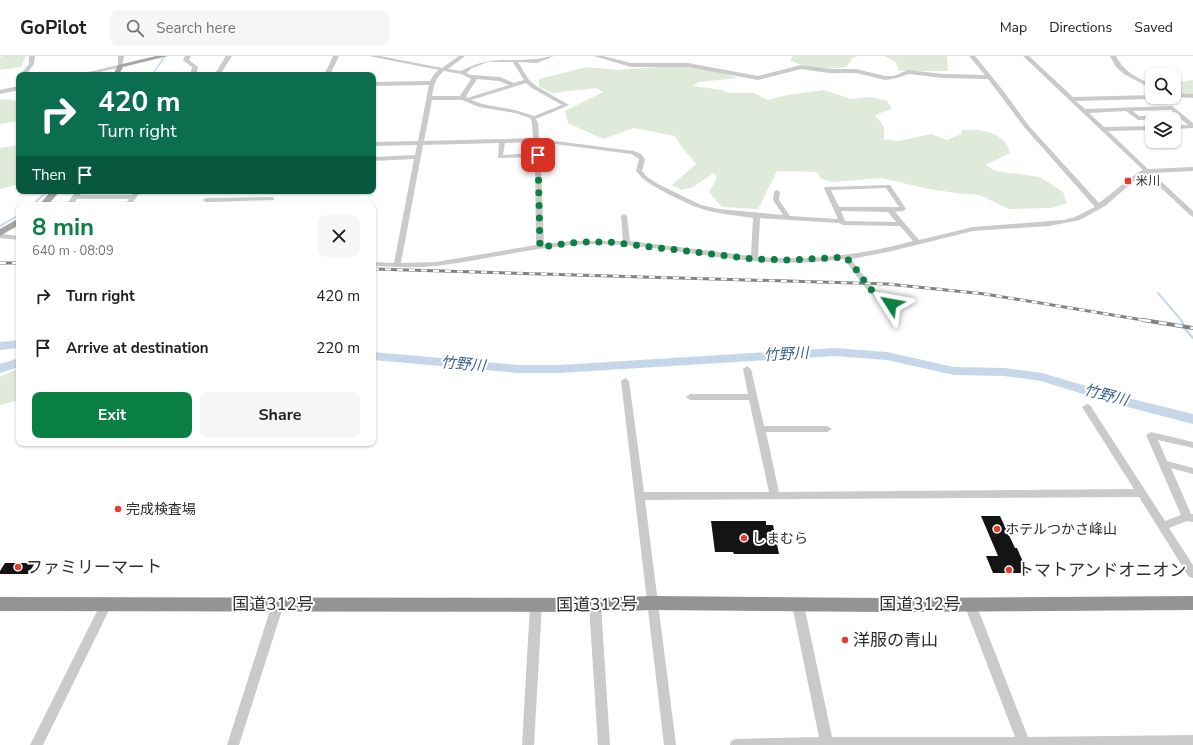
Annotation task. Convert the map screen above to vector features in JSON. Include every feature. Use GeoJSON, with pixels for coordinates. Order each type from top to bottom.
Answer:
{"type":"FeatureCollection","features":[{"type":"Feature","properties":{"kind":"highway","name":"国道312号"},"geometry":{"type":"LineString","coordinates":[[0,604],[595,605],[652,603],[798,605],[1193,603]]}},
{"type":"Feature","properties":{"kind":"main road"},"geometry":{"type":"LineString","coordinates":[[117,72],[120,66],[164,56]]}},
{"type":"Feature","properties":{"kind":"main road"},"geometry":{"type":"LineString","coordinates":[[46,202],[53,194]]}},
{"type":"Feature","properties":{"kind":"main road"},"geometry":{"type":"LineString","coordinates":[[0,234],[16,223]]}},
{"type":"Feature","properties":{"kind":"street"},"geometry":{"type":"LineString","coordinates":[[26,72],[33,61],[32,56]]}},
{"type":"Feature","properties":{"kind":"street"},"geometry":{"type":"LineString","coordinates":[[93,72],[120,66],[121,56]]}},
{"type":"Feature","properties":{"kind":"street"},"geometry":{"type":"LineString","coordinates":[[188,56],[186,60],[195,67],[194,72]]}},
{"type":"Feature","properties":{"kind":"street"},"geometry":{"type":"LineString","coordinates":[[219,72],[229,56]]}},
{"type":"Feature","properties":{"kind":"street"},"geometry":{"type":"LineString","coordinates":[[328,72],[336,56]]}},
{"type":"Feature","properties":{"kind":"street"},"geometry":{"type":"LineString","coordinates":[[372,56],[443,69],[472,77],[500,79],[514,85]]}},
{"type":"Feature","properties":{"kind":"street"},"geometry":{"type":"LineString","coordinates":[[392,60],[402,56]]}},
{"type":"Feature","properties":{"kind":"street"},"geometry":{"type":"LineString","coordinates":[[397,265],[422,143],[432,83],[437,74],[462,56]]}},
{"type":"Feature","properties":{"kind":"street"},"geometry":{"type":"LineString","coordinates":[[462,73],[480,62],[496,58],[537,61],[551,56]]}},
{"type":"Feature","properties":{"kind":"street"},"geometry":{"type":"LineString","coordinates":[[597,56],[631,65],[688,65],[758,78],[801,68],[829,71],[856,71],[885,78],[895,77],[908,72],[932,75],[989,77]]}},
{"type":"Feature","properties":{"kind":"street"},"geometry":{"type":"LineString","coordinates":[[972,56],[1027,127],[1098,206]]}},
{"type":"Feature","properties":{"kind":"street"},"geometry":{"type":"LineString","coordinates":[[1026,56],[1193,215]]}},
{"type":"Feature","properties":{"kind":"street"},"geometry":{"type":"LineString","coordinates":[[1113,56],[1118,66],[1126,73],[1145,83]]}},
{"type":"Feature","properties":{"kind":"street"},"geometry":{"type":"LineString","coordinates":[[430,98],[465,99],[487,106],[521,113],[533,118],[566,104],[534,87],[527,81],[514,60]]}},
{"type":"Feature","properties":{"kind":"street"},"geometry":{"type":"LineString","coordinates":[[465,99],[463,96],[474,82],[472,77]]}},
{"type":"Feature","properties":{"kind":"street"},"geometry":{"type":"LineString","coordinates":[[465,99],[527,81]]}},
{"type":"Feature","properties":{"kind":"street"},"geometry":{"type":"LineString","coordinates":[[7,91],[15,83]]}},
{"type":"Feature","properties":{"kind":"street"},"geometry":{"type":"LineString","coordinates":[[376,84],[432,83]]}},
{"type":"Feature","properties":{"kind":"street"},"geometry":{"type":"LineString","coordinates":[[0,92],[16,89]]}},
{"type":"Feature","properties":{"kind":"street"},"geometry":{"type":"LineString","coordinates":[[1181,96],[1193,96]]}},
{"type":"Feature","properties":{"kind":"street"},"geometry":{"type":"LineString","coordinates":[[1072,99],[1145,97]]}},
{"type":"Feature","properties":{"kind":"street"},"geometry":{"type":"LineString","coordinates":[[1085,111],[1172,108],[1182,117],[1191,122],[1193,126],[1181,127]]}},
{"type":"Feature","properties":{"kind":"street"},"geometry":{"type":"LineString","coordinates":[[1128,110],[1145,123]]}},
{"type":"Feature","properties":{"kind":"street"},"geometry":{"type":"LineString","coordinates":[[1138,118],[1182,117]]}},
{"type":"Feature","properties":{"kind":"street"},"geometry":{"type":"LineString","coordinates":[[533,118],[538,155],[540,247]]}},
{"type":"Feature","properties":{"kind":"street"},"geometry":{"type":"LineString","coordinates":[[1104,129],[1145,128]]}},
{"type":"Feature","properties":{"kind":"street"},"geometry":{"type":"LineString","coordinates":[[502,140],[500,156],[538,155]]}},
{"type":"Feature","properties":{"kind":"street"},"geometry":{"type":"LineString","coordinates":[[376,144],[537,140],[632,152],[643,158],[639,171],[640,174],[656,185],[699,206],[726,212],[757,216],[842,221],[843,223],[901,224]]}},
{"type":"Feature","properties":{"kind":"street"},"geometry":{"type":"LineString","coordinates":[[376,159],[418,157]]}},
{"type":"Feature","properties":{"kind":"street"},"geometry":{"type":"LineString","coordinates":[[376,264],[437,264],[580,242],[627,243],[754,259],[790,260],[846,257],[871,254],[988,226],[1058,223],[1075,220],[1089,213],[1139,174],[1148,171],[1193,169]]}},
{"type":"Feature","properties":{"kind":"street"},"geometry":{"type":"LineString","coordinates":[[837,210],[903,209],[888,186],[827,188],[837,210],[842,221]]}},
{"type":"Feature","properties":{"kind":"street"},"geometry":{"type":"LineString","coordinates":[[777,192],[776,200],[788,218]]}},
{"type":"Feature","properties":{"kind":"street"},"geometry":{"type":"LineString","coordinates":[[71,202],[78,194],[136,194]]}},
{"type":"Feature","properties":{"kind":"street"},"geometry":{"type":"LineString","coordinates":[[206,200],[271,202]]}},
{"type":"Feature","properties":{"kind":"street"},"geometry":{"type":"LineString","coordinates":[[890,210],[918,243]]}},
{"type":"Feature","properties":{"kind":"street"},"geometry":{"type":"LineString","coordinates":[[624,216],[627,243]]}},
{"type":"Feature","properties":{"kind":"street"},"geometry":{"type":"LineString","coordinates":[[754,259],[757,216]]}},
{"type":"Feature","properties":{"kind":"street"},"geometry":{"type":"LineString","coordinates":[[0,234],[16,237]]}},
{"type":"Feature","properties":{"kind":"street"},"geometry":{"type":"LineString","coordinates":[[846,257],[869,288],[891,304]]}},
{"type":"Feature","properties":{"kind":"street"},"geometry":{"type":"LineString","coordinates":[[747,369],[775,496]]}},
{"type":"Feature","properties":{"kind":"street"},"geometry":{"type":"LineString","coordinates":[[625,381],[670,745]]}},
{"type":"Feature","properties":{"kind":"street"},"geometry":{"type":"LineString","coordinates":[[690,397],[753,397]]}},
{"type":"Feature","properties":{"kind":"street"},"geometry":{"type":"LineString","coordinates":[[1087,407],[1193,574]]}},
{"type":"Feature","properties":{"kind":"street"},"geometry":{"type":"LineString","coordinates":[[760,429],[827,429]]}},
{"type":"Feature","properties":{"kind":"street"},"geometry":{"type":"LineString","coordinates":[[1162,526],[1190,518],[1163,463],[1152,435],[1193,445]]}},
{"type":"Feature","properties":{"kind":"street"},"geometry":{"type":"LineString","coordinates":[[1163,463],[1193,470]]}},
{"type":"Feature","properties":{"kind":"street"},"geometry":{"type":"LineString","coordinates":[[639,496],[1141,493]]}},
{"type":"Feature","properties":{"kind":"street"},"geometry":{"type":"LineString","coordinates":[[36,745],[106,604]]}},
{"type":"Feature","properties":{"kind":"street"},"geometry":{"type":"LineString","coordinates":[[233,745],[278,604]]}},
{"type":"Feature","properties":{"kind":"street"},"geometry":{"type":"LineString","coordinates":[[970,604],[1024,744]]}},
{"type":"Feature","properties":{"kind":"street"},"geometry":{"type":"LineString","coordinates":[[528,745],[536,605]]}},
{"type":"Feature","properties":{"kind":"street"},"geometry":{"type":"LineString","coordinates":[[595,605],[604,745]]}},
{"type":"Feature","properties":{"kind":"street"},"geometry":{"type":"LineString","coordinates":[[798,605],[827,744]]}},
{"type":"Feature","properties":{"kind":"street"},"geometry":{"type":"LineString","coordinates":[[736,745],[1193,742]]}},
{"type":"Feature","properties":{"kind":"green space"},"geometry":{"type":"Polygon","coordinates":[[[26,56],[21,67],[0,70],[0,57],[26,56]]]}},
{"type":"Feature","properties":{"kind":"green space"},"geometry":{"type":"Polygon","coordinates":[[[793,56],[858,56],[853,58],[846,67],[824,68],[810,67],[797,63],[790,60],[793,56]]]}},
{"type":"Feature","properties":{"kind":"green space"},"geometry":{"type":"Polygon","coordinates":[[[884,56],[945,56],[947,57],[948,71],[899,71],[896,62],[884,56]]]}},
{"type":"Feature","properties":{"kind":"green space"},"geometry":{"type":"Polygon","coordinates":[[[669,66],[704,69],[730,75],[738,78],[699,82],[693,86],[722,90],[729,93],[754,93],[768,100],[787,95],[824,90],[851,99],[868,97],[886,100],[892,109],[875,115],[884,127],[884,139],[899,141],[931,134],[947,140],[961,134],[962,130],[967,129],[991,133],[1001,138],[1005,142],[1010,153],[985,165],[996,171],[1040,177],[1063,192],[1067,203],[1051,208],[1009,209],[979,195],[929,189],[881,178],[833,182],[821,179],[817,172],[777,171],[758,209],[722,207],[709,192],[717,178],[714,173],[693,187],[682,190],[672,185],[696,164],[675,136],[634,128],[603,139],[568,123],[565,111],[603,92],[596,88],[553,93],[539,87],[539,79],[587,67],[618,70],[669,66]]]}},
{"type":"Feature","properties":{"kind":"green space"},"geometry":{"type":"Polygon","coordinates":[[[1193,80],[1193,95],[1181,95],[1181,82],[1193,80]]]}},
{"type":"Feature","properties":{"kind":"green space"},"geometry":{"type":"Polygon","coordinates":[[[0,100],[16,101],[16,121],[0,124],[0,100]]]}},
{"type":"Feature","properties":{"kind":"green space"},"geometry":{"type":"Polygon","coordinates":[[[16,145],[16,185],[0,189],[0,148],[16,145]]]}},
{"type":"Feature","properties":{"kind":"green space"},"geometry":{"type":"Polygon","coordinates":[[[16,369],[16,401],[0,405],[0,377],[16,369]]]}},
{"type":"Feature","properties":{"kind":"building"},"geometry":{"type":"Polygon","coordinates":[[[981,516],[1000,516],[1028,573],[993,573],[986,556],[998,556],[981,516]]]}},
{"type":"Feature","properties":{"kind":"building","name":"しまむら"},"geometry":{"type":"Polygon","coordinates":[[[711,521],[766,521],[766,525],[773,525],[779,554],[734,554],[733,552],[715,552],[711,521]]]}},
{"type":"Feature","properties":{"kind":"building","name":"ファミリーマート"},"geometry":{"type":"Polygon","coordinates":[[[5,563],[35,563],[28,574],[0,574],[0,571],[5,563]]]}},
{"type":"Feature","properties":{"kind":"waterway"},"geometry":{"type":"LineString","coordinates":[[154,72],[165,56]]}},
{"type":"Feature","properties":{"kind":"waterway"},"geometry":{"type":"LineString","coordinates":[[35,202],[45,194]]}},
{"type":"Feature","properties":{"kind":"waterway"},"geometry":{"type":"LineString","coordinates":[[0,226],[16,217]]}},
{"type":"Feature","properties":{"kind":"waterway"},"geometry":{"type":"LineString","coordinates":[[1158,293],[1182,321]]}},
{"type":"Feature","properties":{"kind":"waterway"},"geometry":{"type":"LineString","coordinates":[[1181,320],[1186,330],[1193,338]]}},
{"type":"Feature","properties":{"kind":"waterway","name":"竹野川"},"geometry":{"type":"LineString","coordinates":[[0,346],[16,344]]}},
{"type":"Feature","properties":{"kind":"waterway","name":"竹野川"},"geometry":{"type":"LineString","coordinates":[[376,356],[518,369],[560,369],[834,352],[887,356],[954,371],[1004,372],[1042,377],[1117,400],[1193,419]]}},
{"type":"Feature","properties":{"kind":"waterway"},"geometry":{"type":"LineString","coordinates":[[0,369],[16,363]]}},
{"type":"Feature","properties":{"kind":"railway"},"geometry":{"type":"LineString","coordinates":[[0,263],[16,263]]}},
{"type":"Feature","properties":{"kind":"railway"},"geometry":{"type":"LineString","coordinates":[[376,269],[888,284],[985,294],[1149,321]]}},
{"type":"Feature","properties":{"kind":"railway"},"geometry":{"type":"LineString","coordinates":[[1143,320],[1193,328]]}},
{"type":"Feature","properties":{"kind":"place","name":"米川"},"geometry":{"type":"Point","coordinates":[1128,181]}},
{"type":"Feature","properties":{"kind":"place","name":"完成検査場"},"geometry":{"type":"Point","coordinates":[118,509]}},
{"type":"Feature","properties":{"kind":"place","name":"ホテルつかさ峰山"},"geometry":{"type":"Point","coordinates":[997,529]}},
{"type":"Feature","properties":{"kind":"place","name":"しまむら"},"geometry":{"type":"Point","coordinates":[744,538]}},
{"type":"Feature","properties":{"kind":"place","name":"ファミリーマート"},"geometry":{"type":"Point","coordinates":[18,567]}},
{"type":"Feature","properties":{"kind":"place","name":"トマトアンドオニオン"},"geometry":{"type":"Point","coordinates":[1009,570]}},
{"type":"Feature","properties":{"kind":"place","name":"洋服の青山"},"geometry":{"type":"Point","coordinates":[845,640]}},
{"type":"Feature","properties":{"kind":"route"},"geometry":{"type":"LineString","coordinates":[[538,155],[540,247],[580,242],[609,242],[754,259],[790,260],[846,257],[869,288],[891,304]]}}]}
